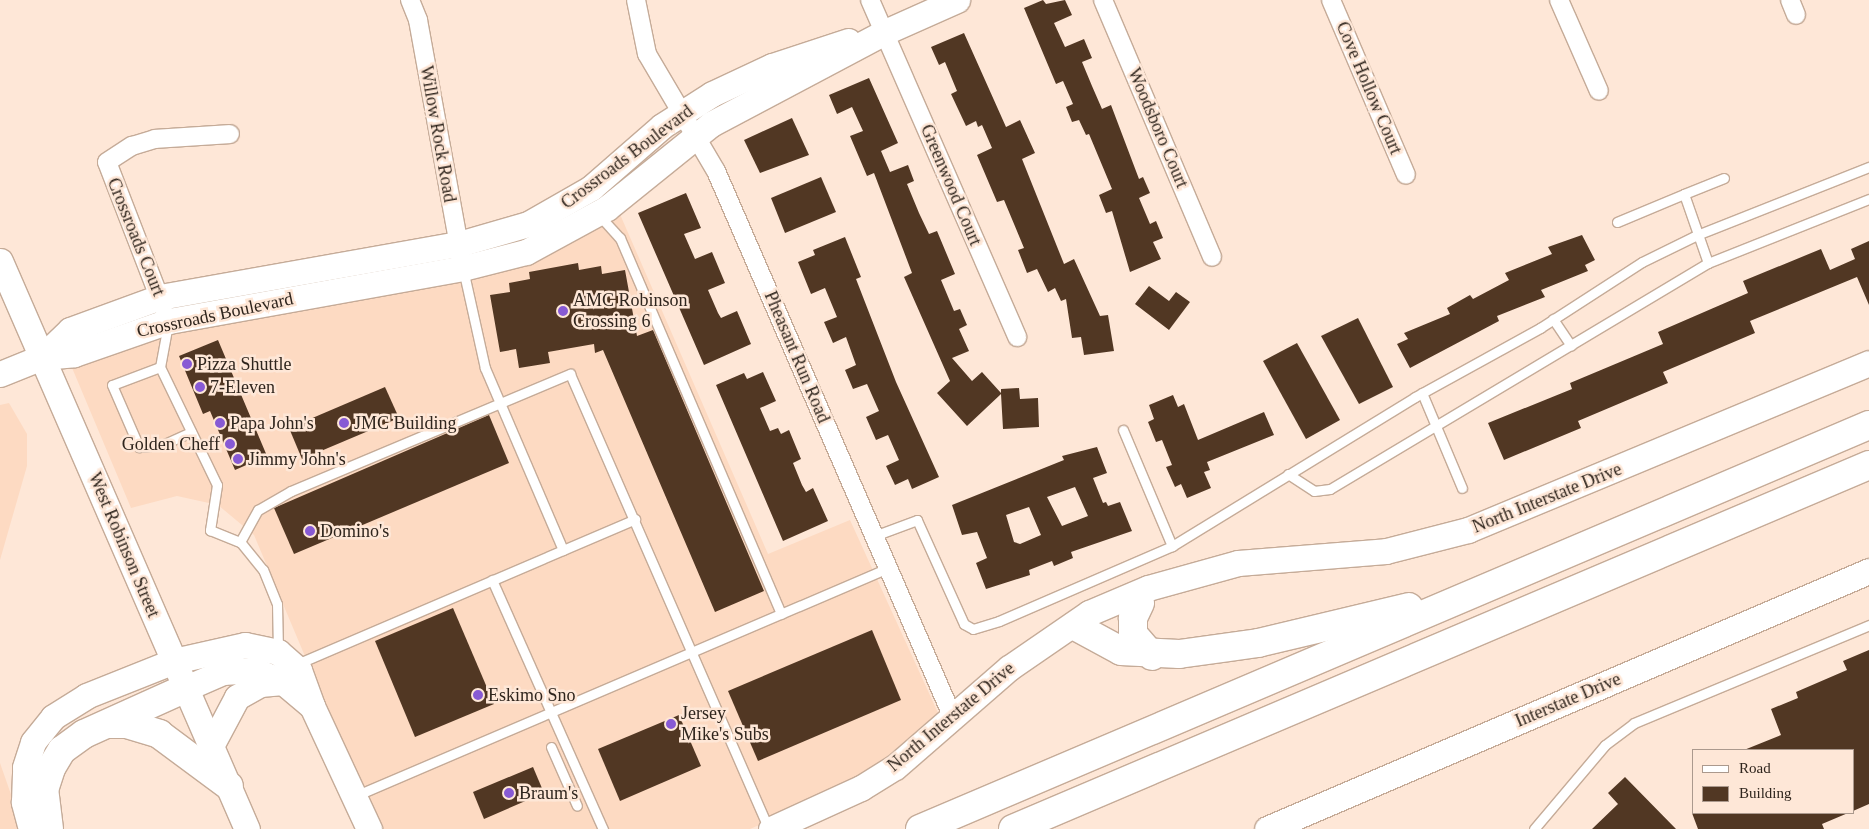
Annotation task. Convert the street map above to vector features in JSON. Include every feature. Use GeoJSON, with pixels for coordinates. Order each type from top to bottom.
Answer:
{"type":"FeatureCollection","features":[{"type":"Feature","properties":{"kind":"highway"},"geometry":{"type":"LineString","coordinates":[[920,829],[1869,425]]}},
{"type":"Feature","properties":{"kind":"highway"},"geometry":{"type":"LineString","coordinates":[[1013,829],[1869,466]]}},
{"type":"Feature","properties":{"kind":"highway"},"geometry":{"type":"LineString","coordinates":[[1075,626],[1121,651],[1152,656],[1258,643],[1481,590]]}},
{"type":"Feature","properties":{"kind":"highway"},"geometry":{"type":"LineString","coordinates":[[1140,603],[1133,618],[1133,634],[1152,656]]}},
{"type":"Feature","properties":{"kind":"highway"},"geometry":{"type":"LineString","coordinates":[[49,829],[44,790],[50,768],[72,741],[186,688]]}},
{"type":"Feature","properties":{"kind":"highway"},"geometry":{"type":"LineString","coordinates":[[106,724],[127,724],[159,734],[229,786]]}},
{"type":"Feature","properties":{"kind":"street","name":"Willow Rock Road"},"geometry":{"type":"LineString","coordinates":[[410,0],[418,20],[463,268]]}},
{"type":"Feature","properties":{"kind":"street","name":"Pheasant Run Road"},"geometry":{"type":"LineString","coordinates":[[636,0],[647,54],[716,171],[953,718]]}},
{"type":"Feature","properties":{"kind":"street","name":"Greenwood Court"},"geometry":{"type":"LineString","coordinates":[[870,0],[1017,337]]}},
{"type":"Feature","properties":{"kind":"street","name":"Crossroads Boulevard"},"geometry":{"type":"LineString","coordinates":[[42,357],[70,330],[160,297],[463,268],[526,252],[598,214],[695,136],[885,32],[957,0]]}},
{"type":"Feature","properties":{"kind":"street","name":"Woodsboro Court"},"geometry":{"type":"LineString","coordinates":[[1103,0],[1212,256]]}},
{"type":"Feature","properties":{"kind":"street","name":"Cove Hollow Court"},"geometry":{"type":"LineString","coordinates":[[1331,0],[1406,175]]}},
{"type":"Feature","properties":{"kind":"street"},"geometry":{"type":"LineString","coordinates":[[1560,0],[1599,91]]}},
{"type":"Feature","properties":{"kind":"street","name":"Crossroads Boulevard"},"geometry":{"type":"LineString","coordinates":[[42,357],[74,354],[169,321],[334,279],[528,224],[576,198],[681,114],[712,94],[772,66],[885,32]]}},
{"type":"Feature","properties":{"kind":"street","name":"Crossroads Court"},"geometry":{"type":"LineString","coordinates":[[169,321],[107,162],[132,146],[155,139],[230,134]]}},
{"type":"Feature","properties":{"kind":"street","name":"West Robinson Street"},"geometry":{"type":"LineString","coordinates":[[0,261],[247,829]]}},
{"type":"Feature","properties":{"kind":"street"},"geometry":{"type":"LineString","coordinates":[[0,374],[42,357]]}},
{"type":"Feature","properties":{"kind":"street","name":"North Interstate Drive"},"geometry":{"type":"LineString","coordinates":[[770,829],[861,788],[914,753],[1027,654],[1075,626],[1089,613],[1148,588],[1208,571],[1271,558],[1386,551],[1468,530],[1869,362]]}},
{"type":"Feature","properties":{"kind":"street","name":"North Interstate Drive"},"geometry":{"type":"LineString","coordinates":[[1075,626],[1094,624],[1208,571]]}},
{"type":"Feature","properties":{"kind":"street","name":"Interstate Drive"},"geometry":{"type":"LineString","coordinates":[[1281,826],[1869,571]]}},
{"type":"Feature","properties":{"kind":"street"},"geometry":{"type":"LineString","coordinates":[[32,829],[24,802],[25,767],[33,742],[44,726],[86,696],[174,661],[232,645],[258,646],[305,680],[312,706],[352,797],[369,829]]}},
{"type":"Feature","properties":{"kind":"street"},"geometry":{"type":"LineString","coordinates":[[186,688],[239,670],[260,672],[285,667]]}},
{"type":"Feature","properties":{"kind":"street"},"geometry":{"type":"LineString","coordinates":[[211,746],[237,697],[285,667]]}},
{"type":"Feature","properties":{"kind":"lane"},"geometry":{"type":"LineString","coordinates":[[874,536],[917,520],[964,624],[973,629],[1172,546],[1422,393],[1553,319],[1642,262],[1697,235],[1869,167]]}},
{"type":"Feature","properties":{"kind":"lane"},"geometry":{"type":"LineString","coordinates":[[1617,222],[1724,178]]}},
{"type":"Feature","properties":{"kind":"lane"},"geometry":{"type":"LineString","coordinates":[[1684,194],[1708,262]]}},
{"type":"Feature","properties":{"kind":"lane"},"geometry":{"type":"LineString","coordinates":[[1288,474],[1320,493],[1571,346],[1708,262],[1869,199]]}},
{"type":"Feature","properties":{"kind":"lane"},"geometry":{"type":"LineString","coordinates":[[598,214],[620,238],[780,614]]}},
{"type":"Feature","properties":{"kind":"lane"},"geometry":{"type":"LineString","coordinates":[[463,268],[485,368],[563,550]]}},
{"type":"Feature","properties":{"kind":"lane"},"geometry":{"type":"LineString","coordinates":[[1553,319],[1571,346]]}},
{"type":"Feature","properties":{"kind":"lane"},"geometry":{"type":"LineString","coordinates":[[169,321],[160,367],[217,485],[210,530],[240,542],[263,570],[277,604],[285,667],[635,519]]}},
{"type":"Feature","properties":{"kind":"lane"},"geometry":{"type":"LineString","coordinates":[[160,367],[112,385],[139,447],[162,444],[192,432]]}},
{"type":"Feature","properties":{"kind":"lane"},"geometry":{"type":"LineString","coordinates":[[240,542],[258,510],[277,497],[570,374],[694,651],[770,829]]}},
{"type":"Feature","properties":{"kind":"lane"},"geometry":{"type":"LineString","coordinates":[[1422,393],[1462,488]]}},
{"type":"Feature","properties":{"kind":"lane"},"geometry":{"type":"LineString","coordinates":[[1123,430],[1172,546]]}},
{"type":"Feature","properties":{"kind":"lane"},"geometry":{"type":"LineString","coordinates":[[352,797],[888,568]]}},
{"type":"Feature","properties":{"kind":"lane"},"geometry":{"type":"LineString","coordinates":[[492,580],[603,829]]}},
{"type":"Feature","properties":{"kind":"lane"},"geometry":{"type":"LineString","coordinates":[[1534,829],[1605,745],[1634,723],[1869,625]]}},
{"type":"Feature","properties":{"kind":"lane"},"geometry":{"type":"LineString","coordinates":[[551,747],[577,806]]}},
{"type":"Feature","properties":{"kind":"shaded area"},"geometry":{"type":"Polygon","coordinates":[[[619,212],[768,554],[850,520],[939,715],[935,725],[849,786],[750,829],[383,829],[349,761],[254,535],[218,505],[177,496],[131,508],[70,363],[124,342],[536,258],[593,231],[619,212]]]}},
{"type":"Feature","properties":{"kind":"shaded area"},"geometry":{"type":"Polygon","coordinates":[[[9,403],[27,434],[27,466],[0,560],[0,405],[9,403]]]}},
{"type":"Feature","properties":{"kind":"shaded area"},"geometry":{"type":"Polygon","coordinates":[[[0,763],[21,823],[23,829],[0,829],[0,763]]]}},
{"type":"Feature","properties":{"kind":"building"},"geometry":{"type":"Polygon","coordinates":[[[1043,0],[1046,4],[1065,0],[1072,15],[1054,23],[1065,47],[1084,39],[1092,58],[1082,62],[1092,86],[1102,109],[1111,105],[1139,179],[1143,177],[1150,193],[1139,198],[1150,224],[1156,221],[1163,238],[1153,242],[1161,259],[1130,272],[1112,211],[1106,213],[1099,195],[1112,189],[1089,134],[1086,135],[1079,120],[1072,122],[1066,107],[1073,104],[1063,81],[1056,84],[1024,8],[1043,0]]]}},
{"type":"Feature","properties":{"kind":"building"},"geometry":{"type":"Polygon","coordinates":[[[964,33],[1006,127],[1020,120],[1035,153],[1022,159],[1064,264],[1074,259],[1100,316],[1108,315],[1114,351],[1084,355],[1081,337],[1072,338],[1066,299],[1061,301],[1055,288],[1048,292],[1037,269],[1027,273],[1018,250],[1024,248],[1004,200],[997,202],[977,155],[992,148],[982,125],[978,127],[976,121],[966,126],[951,94],[957,91],[945,62],[939,65],[931,47],[964,33]]]}},
{"type":"Feature","properties":{"kind":"building"},"geometry":{"type":"Polygon","coordinates":[[[869,78],[898,143],[881,151],[890,172],[908,165],[914,181],[907,184],[919,213],[929,234],[937,231],[955,274],[941,280],[954,311],[960,309],[967,325],[959,329],[969,351],[952,358],[972,381],[982,372],[1001,393],[1001,389],[1019,388],[1020,399],[1038,398],[1039,427],[1003,429],[1001,394],[967,426],[937,393],[950,381],[904,277],[912,273],[874,173],[867,176],[850,136],[863,131],[852,107],[837,114],[829,95],[869,78]]]}},
{"type":"Feature","properties":{"kind":"building"},"geometry":{"type":"Polygon","coordinates":[[[792,118],[809,155],[760,173],[744,140],[792,118]]]}},
{"type":"Feature","properties":{"kind":"building"},"geometry":{"type":"Polygon","coordinates":[[[821,177],[836,212],[785,233],[771,198],[821,177]]]}},
{"type":"Feature","properties":{"kind":"building"},"geometry":{"type":"Polygon","coordinates":[[[686,193],[701,228],[684,234],[695,259],[712,252],[725,283],[708,290],[721,318],[737,311],[751,344],[704,365],[638,213],[686,193]]]}},
{"type":"Feature","properties":{"kind":"building"},"geometry":{"type":"Polygon","coordinates":[[[1582,235],[1595,260],[1585,265],[1588,271],[1541,290],[1545,297],[1497,316],[1499,321],[1410,368],[1397,344],[1408,339],[1404,333],[1450,314],[1447,308],[1470,295],[1473,299],[1509,280],[1505,273],[1552,254],[1548,247],[1582,235]]]}},
{"type":"Feature","properties":{"kind":"building"},"geometry":{"type":"Polygon","coordinates":[[[845,237],[861,277],[856,279],[896,382],[939,477],[912,489],[908,479],[895,485],[886,466],[899,460],[888,435],[876,440],[866,417],[879,411],[867,384],[853,389],[845,370],[856,365],[846,337],[833,343],[824,322],[837,317],[825,288],[811,294],[798,262],[815,255],[813,250],[845,237]]]}},
{"type":"Feature","properties":{"kind":"building"},"geometry":{"type":"Polygon","coordinates":[[[1869,241],[1869,305],[1857,277],[1750,321],[1755,333],[1663,372],[1668,383],[1578,421],[1581,428],[1504,460],[1488,423],[1572,389],[1570,383],[1663,344],[1658,332],[1748,293],[1743,281],[1821,249],[1830,270],[1855,259],[1851,249],[1869,241]]]}},
{"type":"Feature","properties":{"kind":"building"},"geometry":{"type":"Polygon","coordinates":[[[578,263],[579,270],[601,266],[602,274],[625,270],[637,336],[653,330],[764,591],[715,612],[603,350],[595,353],[594,344],[548,352],[550,363],[519,368],[516,349],[500,352],[490,295],[510,292],[509,283],[530,279],[529,272],[578,263]]]}},
{"type":"Feature","properties":{"kind":"building"},"geometry":{"type":"Polygon","coordinates":[[[1149,286],[1169,301],[1176,292],[1190,302],[1169,330],[1135,304],[1149,286]]]}},
{"type":"Feature","properties":{"kind":"building"},"geometry":{"type":"Polygon","coordinates":[[[1358,318],[1393,387],[1359,404],[1321,336],[1358,318]]]}},
{"type":"Feature","properties":{"kind":"building"},"geometry":{"type":"Polygon","coordinates":[[[218,340],[267,456],[235,470],[210,411],[203,414],[179,356],[218,340]]]}},
{"type":"Feature","properties":{"kind":"building"},"geometry":{"type":"Polygon","coordinates":[[[1297,343],[1340,420],[1306,439],[1263,361],[1297,343]]]}},
{"type":"Feature","properties":{"kind":"building"},"geometry":{"type":"Polygon","coordinates":[[[763,372],[776,401],[760,408],[770,431],[778,428],[781,434],[789,430],[801,459],[793,463],[802,485],[806,492],[813,488],[828,521],[783,541],[716,385],[744,373],[747,379],[763,372]]]}},
{"type":"Feature","properties":{"kind":"building","name":"JMC Building"},"geometry":{"type":"Polygon","coordinates":[[[385,387],[399,418],[302,459],[289,428],[385,387]]]}},
{"type":"Feature","properties":{"kind":"building"},"geometry":{"type":"Polygon","coordinates":[[[1173,395],[1178,407],[1184,404],[1198,440],[1264,412],[1274,435],[1207,462],[1210,470],[1204,472],[1211,488],[1187,498],[1181,484],[1175,487],[1166,467],[1172,465],[1162,440],[1156,442],[1148,422],[1154,419],[1149,405],[1173,395]]]}},
{"type":"Feature","properties":{"kind":"building"},"geometry":{"type":"Polygon","coordinates":[[[489,415],[509,463],[294,554],[274,508],[489,415]]]}},
{"type":"Feature","properties":{"kind":"building"},"geometry":{"type":"Polygon","coordinates":[[[1097,447],[1107,473],[1093,478],[1103,503],[1106,502],[1108,506],[1120,502],[1132,531],[1071,552],[1073,558],[1054,566],[1052,561],[1029,570],[1030,575],[986,589],[976,563],[987,558],[977,532],[962,535],[952,505],[1064,460],[1062,456],[1097,447]],[[1075,487],[1047,497],[1062,526],[1088,516],[1075,487]],[[1029,507],[1006,515],[1014,542],[1020,544],[1041,535],[1029,507]]]}},
{"type":"Feature","properties":{"kind":"building"},"geometry":{"type":"Polygon","coordinates":[[[453,608],[494,704],[415,737],[375,641],[453,608]]]}},
{"type":"Feature","properties":{"kind":"building"},"geometry":{"type":"Polygon","coordinates":[[[872,630],[901,700],[758,761],[728,691],[872,630]]]}},
{"type":"Feature","properties":{"kind":"building"},"geometry":{"type":"Polygon","coordinates":[[[1869,650],[1869,804],[1854,811],[1854,749],[1746,749],[1781,735],[1771,709],[1798,698],[1796,692],[1847,670],[1843,661],[1869,650]]]}},
{"type":"Feature","properties":{"kind":"building"},"geometry":{"type":"Polygon","coordinates":[[[679,715],[701,766],[620,801],[598,749],[679,715]]]}},
{"type":"Feature","properties":{"kind":"building","name":"Braum's"},"geometry":{"type":"Polygon","coordinates":[[[533,767],[544,793],[484,819],[473,792],[533,767]]]}},
{"type":"Feature","properties":{"kind":"building"},"geometry":{"type":"Polygon","coordinates":[[[1625,777],[1676,829],[1592,829],[1618,804],[1608,793],[1625,777]]]}},
{"type":"Feature","properties":{"kind":"building"},"geometry":{"type":"Polygon","coordinates":[[[1692,814],[1846,814],[1822,824],[1824,829],[1698,829],[1692,814]]]}},
{"type":"Feature","properties":{"kind":"place","name":"AMC Robinson Crossing 6"},"geometry":{"type":"Point","coordinates":[563,311]}},
{"type":"Feature","properties":{"kind":"place","name":"Pizza Shuttle"},"geometry":{"type":"Point","coordinates":[187,364]}},
{"type":"Feature","properties":{"kind":"place","name":"7-Eleven"},"geometry":{"type":"Point","coordinates":[200,387]}},
{"type":"Feature","properties":{"kind":"place","name":"Papa John's"},"geometry":{"type":"Point","coordinates":[220,423]}},
{"type":"Feature","properties":{"kind":"place","name":"JMC Building"},"geometry":{"type":"Point","coordinates":[344,423]}},
{"type":"Feature","properties":{"kind":"place","name":"Golden Cheff"},"geometry":{"type":"Point","coordinates":[230,444]}},
{"type":"Feature","properties":{"kind":"place","name":"Jimmy John's"},"geometry":{"type":"Point","coordinates":[238,459]}},
{"type":"Feature","properties":{"kind":"place","name":"Domino's"},"geometry":{"type":"Point","coordinates":[310,531]}},
{"type":"Feature","properties":{"kind":"place","name":"Eskimo Sno"},"geometry":{"type":"Point","coordinates":[478,695]}},
{"type":"Feature","properties":{"kind":"place","name":"Jersey Mike's Subs"},"geometry":{"type":"Point","coordinates":[671,724]}},
{"type":"Feature","properties":{"kind":"place","name":"Braum's"},"geometry":{"type":"Point","coordinates":[509,793]}}]}
